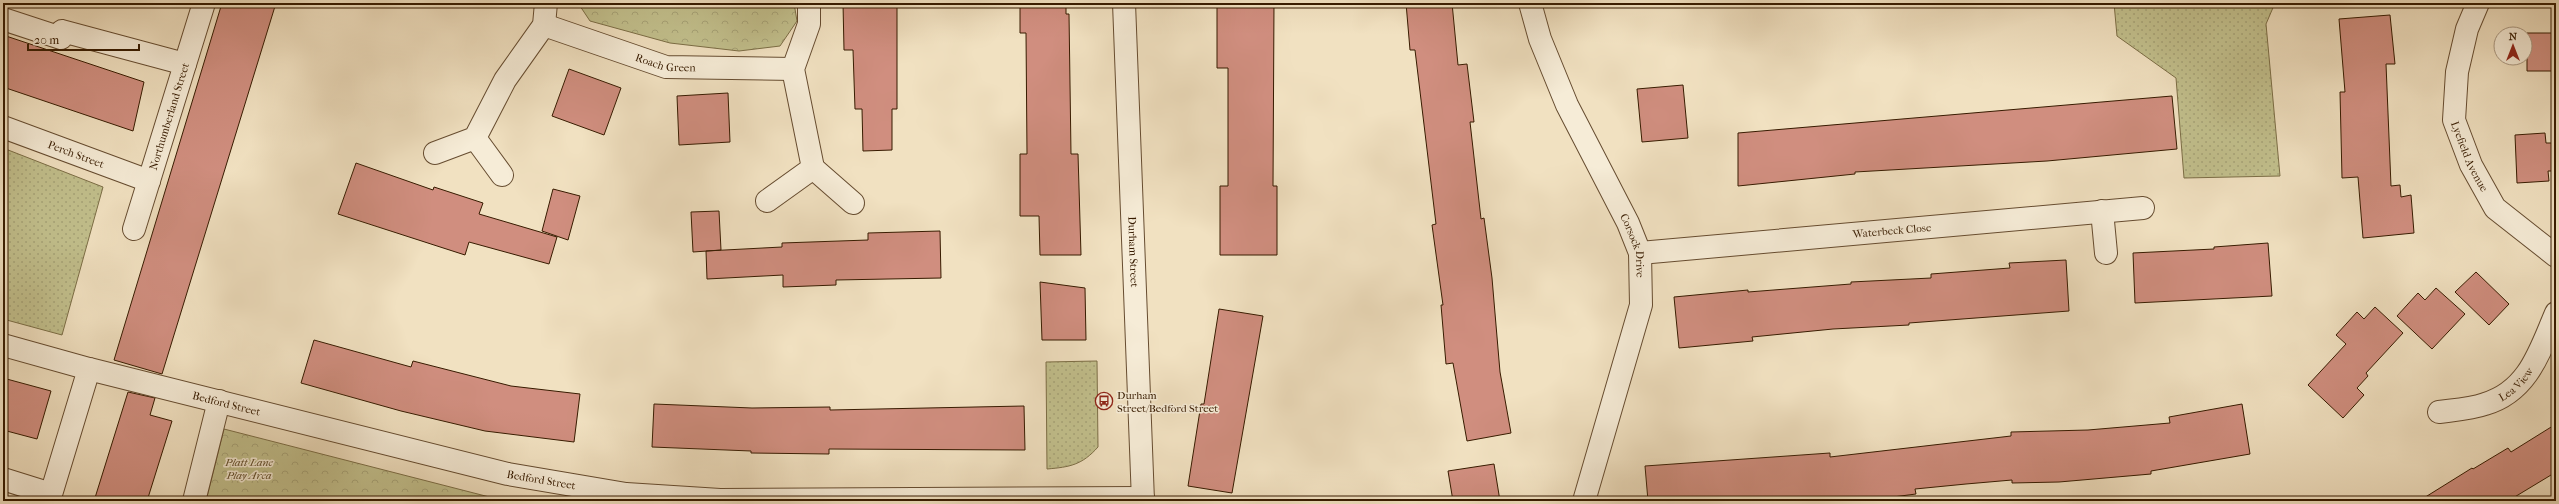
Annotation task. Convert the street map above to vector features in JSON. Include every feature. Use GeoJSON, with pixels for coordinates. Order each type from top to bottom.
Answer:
{"type":"FeatureCollection","features":[{"type":"Feature","properties":{"kind":"street","name":"Northumberland Street"},"geometry":{"type":"LineString","coordinates":[[134,229],[204,3]]}},
{"type":"Feature","properties":{"kind":"street"},"geometry":{"type":"LineString","coordinates":[[435,153],[475,138],[505,80],[544,25],[546,3]]}},
{"type":"Feature","properties":{"kind":"street"},"geometry":{"type":"LineString","coordinates":[[809,3],[809,24],[793,69],[813,168],[853,203]]}},
{"type":"Feature","properties":{"kind":"street","name":"Durham Street"},"geometry":{"type":"LineString","coordinates":[[1124,3],[1143,500]]}},
{"type":"Feature","properties":{"kind":"street","name":"Corsock Drive"},"geometry":{"type":"LineString","coordinates":[[1530,3],[1540,39],[1567,105],[1628,223],[1640,253],[1640,305],[1584,501]]}},
{"type":"Feature","properties":{"kind":"street","name":"Lyefield Avenue"},"geometry":{"type":"LineString","coordinates":[[2478,3],[2467,29],[2457,72],[2454,120],[2471,165],[2495,208],[2556,256]]}},
{"type":"Feature","properties":{"kind":"street"},"geometry":{"type":"LineString","coordinates":[[3,19],[61,38],[62,31],[185,64]]}},
{"type":"Feature","properties":{"kind":"street","name":"Roach Green"},"geometry":{"type":"LineString","coordinates":[[544,25],[666,67],[793,69]]}},
{"type":"Feature","properties":{"kind":"street","name":"Perch Street"},"geometry":{"type":"LineString","coordinates":[[3,127],[149,181]]}},
{"type":"Feature","properties":{"kind":"street"},"geometry":{"type":"LineString","coordinates":[[475,138],[502,175]]}},
{"type":"Feature","properties":{"kind":"street"},"geometry":{"type":"LineString","coordinates":[[767,201],[813,168]]}},
{"type":"Feature","properties":{"kind":"street","name":"Waterbeck Close"},"geometry":{"type":"LineString","coordinates":[[1640,253],[2143,208]]}},
{"type":"Feature","properties":{"kind":"street"},"geometry":{"type":"LineString","coordinates":[[2102,212],[2106,253]]}},
{"type":"Feature","properties":{"kind":"street","name":"Lea View"},"geometry":{"type":"LineString","coordinates":[[2439,412],[2486,404],[2516,389],[2534,364],[2556,313]]}},
{"type":"Feature","properties":{"kind":"street","name":"Bedford Street"},"geometry":{"type":"LineString","coordinates":[[3,345],[89,369],[508,474],[626,494],[720,500],[1143,500]]}},
{"type":"Feature","properties":{"kind":"street"},"geometry":{"type":"LineString","coordinates":[[3,479],[50,497],[89,369]]}},
{"type":"Feature","properties":{"kind":"street"},"geometry":{"type":"LineString","coordinates":[[194,501],[219,401]]}},
{"type":"Feature","properties":{"kind":"green space"},"geometry":{"type":"Polygon","coordinates":[[[578,3],[794,3],[797,21],[780,46],[739,51],[670,43],[590,21],[578,3]]]}},
{"type":"Feature","properties":{"kind":"green space"},"geometry":{"type":"Polygon","coordinates":[[[2114,3],[2275,3],[2266,24],[2280,176],[2184,178],[2176,78],[2117,36],[2114,3]]]}},
{"type":"Feature","properties":{"kind":"green space"},"geometry":{"type":"Polygon","coordinates":[[[3,148],[103,187],[62,335],[3,319],[3,148]]]}},
{"type":"Feature","properties":{"kind":"green space"},"geometry":{"type":"Polygon","coordinates":[[[1097,361],[1098,447],[1087,458],[1075,464],[1047,469],[1046,362],[1097,361]]]}},
{"type":"Feature","properties":{"kind":"green space","name":"Platt Lane Play Area"},"geometry":{"type":"Polygon","coordinates":[[[224,429],[505,501],[206,501],[224,429]]]}},
{"type":"Feature","properties":{"kind":"building"},"geometry":{"type":"Polygon","coordinates":[[[222,3],[276,3],[162,374],[114,360],[222,3]]]}},
{"type":"Feature","properties":{"kind":"building"},"geometry":{"type":"Polygon","coordinates":[[[843,3],[897,3],[897,109],[892,109],[892,150],[863,151],[862,109],[855,109],[853,50],[844,50],[843,3]]]}},
{"type":"Feature","properties":{"kind":"building"},"geometry":{"type":"Polygon","coordinates":[[[1020,3],[1066,3],[1066,14],[1069,14],[1071,154],[1078,154],[1081,255],[1040,255],[1039,216],[1020,216],[1020,154],[1027,154],[1026,33],[1020,33],[1020,3]]]}},
{"type":"Feature","properties":{"kind":"building"},"geometry":{"type":"Polygon","coordinates":[[[1217,3],[1274,3],[1273,186],[1277,186],[1277,255],[1220,255],[1220,186],[1228,186],[1228,68],[1217,68],[1217,3]]]}},
{"type":"Feature","properties":{"kind":"building"},"geometry":{"type":"Polygon","coordinates":[[[1406,3],[1452,3],[1458,65],[1467,64],[1474,122],[1470,122],[1481,219],[1484,218],[1492,278],[1500,372],[1511,433],[1467,441],[1453,363],[1446,364],[1441,305],[1443,305],[1432,225],[1436,224],[1415,50],[1410,50],[1406,3]]]}},
{"type":"Feature","properties":{"kind":"building"},"geometry":{"type":"Polygon","coordinates":[[[2390,15],[2395,64],[2386,64],[2391,186],[2400,185],[2401,197],[2411,195],[2414,233],[2363,238],[2358,177],[2342,178],[2340,92],[2345,92],[2339,19],[2390,15]]]}},
{"type":"Feature","properties":{"kind":"building"},"geometry":{"type":"Polygon","coordinates":[[[2533,33],[2556,33],[2556,71],[2527,71],[2527,66],[2533,66],[2533,33]]]}},
{"type":"Feature","properties":{"kind":"building"},"geometry":{"type":"Polygon","coordinates":[[[3,35],[144,82],[133,131],[3,87],[3,35]]]}},
{"type":"Feature","properties":{"kind":"building"},"geometry":{"type":"Polygon","coordinates":[[[569,69],[621,88],[604,135],[552,116],[569,69]]]}},
{"type":"Feature","properties":{"kind":"building"},"geometry":{"type":"Polygon","coordinates":[[[1683,85],[1688,138],[1642,142],[1637,89],[1683,85]]]}},
{"type":"Feature","properties":{"kind":"building"},"geometry":{"type":"Polygon","coordinates":[[[728,93],[730,142],[679,145],[677,96],[728,93]]]}},
{"type":"Feature","properties":{"kind":"building"},"geometry":{"type":"Polygon","coordinates":[[[2172,96],[2177,149],[2047,161],[1855,172],[1855,174],[1738,186],[1738,133],[2172,96]]]}},
{"type":"Feature","properties":{"kind":"building"},"geometry":{"type":"Polygon","coordinates":[[[2545,133],[2546,143],[2556,143],[2556,171],[2548,171],[2549,181],[2517,183],[2515,135],[2545,133]]]}},
{"type":"Feature","properties":{"kind":"building"},"geometry":{"type":"Polygon","coordinates":[[[356,163],[433,190],[434,187],[483,203],[479,214],[557,237],[549,264],[469,242],[465,255],[338,214],[356,163]]]}},
{"type":"Feature","properties":{"kind":"building"},"geometry":{"type":"Polygon","coordinates":[[[553,189],[580,196],[568,240],[542,231],[553,189]]]}},
{"type":"Feature","properties":{"kind":"building"},"geometry":{"type":"Polygon","coordinates":[[[719,211],[721,250],[693,252],[691,212],[719,211]]]}},
{"type":"Feature","properties":{"kind":"building"},"geometry":{"type":"Polygon","coordinates":[[[940,231],[941,278],[836,280],[836,285],[783,287],[783,275],[707,279],[706,251],[782,247],[782,243],[868,240],[868,233],[940,231]]]}},
{"type":"Feature","properties":{"kind":"building"},"geometry":{"type":"Polygon","coordinates":[[[2268,243],[2272,296],[2135,303],[2133,253],[2214,249],[2214,247],[2268,243]]]}},
{"type":"Feature","properties":{"kind":"building"},"geometry":{"type":"Polygon","coordinates":[[[2066,260],[2069,311],[1909,323],[1909,325],[1833,329],[1752,337],[1753,341],[1679,348],[1674,297],[1748,290],[1748,292],[1851,284],[1851,282],[1931,278],[1931,274],[2010,268],[2009,263],[2066,260]]]}},
{"type":"Feature","properties":{"kind":"building"},"geometry":{"type":"Polygon","coordinates":[[[2476,272],[2509,304],[2489,325],[2455,292],[2476,272]]]}},
{"type":"Feature","properties":{"kind":"building"},"geometry":{"type":"Polygon","coordinates":[[[1040,282],[1085,288],[1086,340],[1042,340],[1040,282]]]}},
{"type":"Feature","properties":{"kind":"building"},"geometry":{"type":"Polygon","coordinates":[[[2436,288],[2465,314],[2432,349],[2397,316],[2418,293],[2425,300],[2436,288]]]}},
{"type":"Feature","properties":{"kind":"building"},"geometry":{"type":"Polygon","coordinates":[[[2375,307],[2403,333],[2366,373],[2368,376],[2357,388],[2364,395],[2343,418],[2308,385],[2346,344],[2336,335],[2357,312],[2364,319],[2375,307]]]}},
{"type":"Feature","properties":{"kind":"building"},"geometry":{"type":"Polygon","coordinates":[[[1219,309],[1263,316],[1232,493],[1188,486],[1201,404],[1204,404],[1219,309]]]}},
{"type":"Feature","properties":{"kind":"building"},"geometry":{"type":"Polygon","coordinates":[[[314,340],[411,367],[413,361],[511,386],[580,394],[574,442],[485,431],[401,411],[301,383],[314,340]]]}},
{"type":"Feature","properties":{"kind":"building"},"geometry":{"type":"Polygon","coordinates":[[[3,378],[51,391],[37,439],[3,430],[3,378]]]}},
{"type":"Feature","properties":{"kind":"building"},"geometry":{"type":"Polygon","coordinates":[[[128,392],[155,398],[150,415],[172,421],[147,501],[94,501],[128,392]]]}},
{"type":"Feature","properties":{"kind":"building"},"geometry":{"type":"Polygon","coordinates":[[[654,404],[752,408],[830,407],[830,410],[1024,406],[1025,450],[829,449],[829,454],[751,453],[751,451],[652,447],[654,404]]]}},
{"type":"Feature","properties":{"kind":"building"},"geometry":{"type":"Polygon","coordinates":[[[2242,404],[2250,454],[2151,471],[2151,474],[2059,482],[2012,483],[2012,480],[1966,484],[1915,489],[1916,494],[1862,501],[1648,501],[1645,466],[1830,453],[1830,457],[2011,436],[2011,432],[2088,430],[2170,423],[2169,417],[2242,404]]]}},
{"type":"Feature","properties":{"kind":"building"},"geometry":{"type":"Polygon","coordinates":[[[2556,424],[2556,472],[2508,501],[2419,501],[2472,468],[2473,469],[2508,448],[2511,452],[2556,424]]]}},
{"type":"Feature","properties":{"kind":"building"},"geometry":{"type":"Polygon","coordinates":[[[1494,464],[1500,501],[1453,501],[1448,471],[1494,464]]]}},
{"type":"Feature","properties":{"kind":"place","name":"Durham Street/Bedford Street"},"geometry":{"type":"Point","coordinates":[1104,401]}}]}
